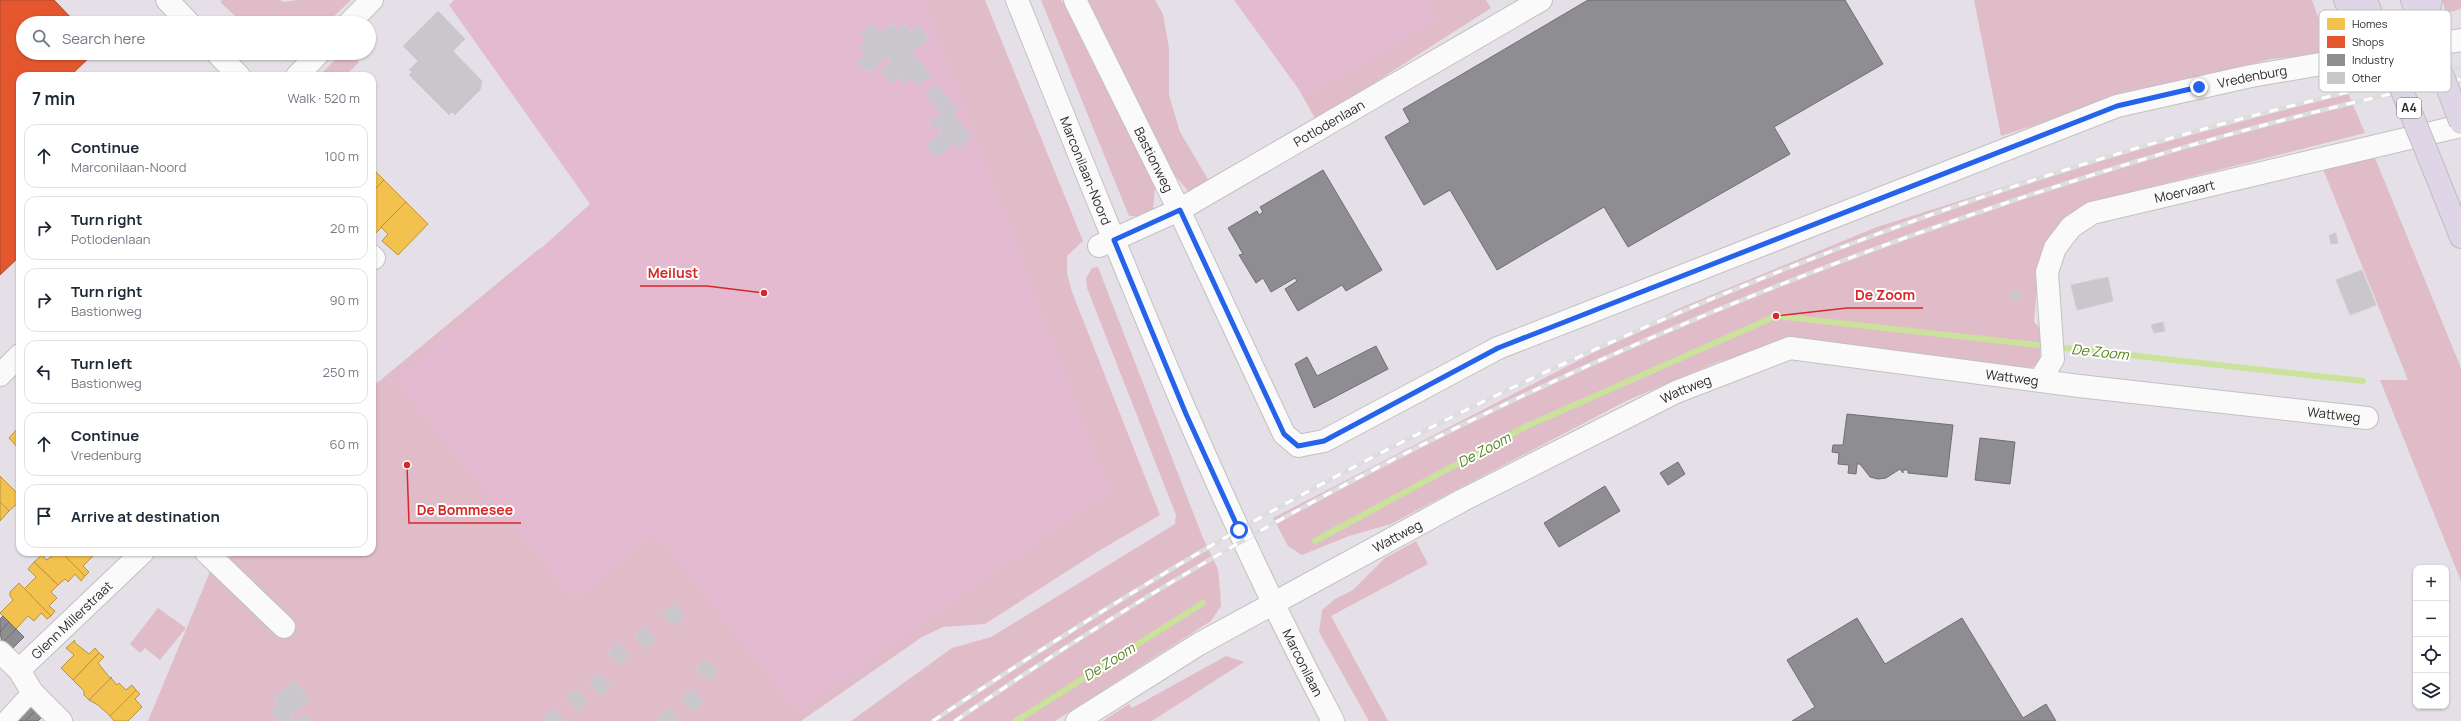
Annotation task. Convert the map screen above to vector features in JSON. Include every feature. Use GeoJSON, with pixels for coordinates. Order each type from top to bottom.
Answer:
{"type":"FeatureCollection","features":[{"type":"Feature","properties":{"kind":"highway","name":"A4"},"geometry":{"type":"LineString","coordinates":[[2402,92],[2461,237]]}},
{"type":"Feature","properties":{"kind":"highway"},"geometry":{"type":"LineString","coordinates":[[2449,92],[2461,125]]}},
{"type":"Feature","properties":{"kind":"street"},"geometry":{"type":"LineString","coordinates":[[167,0],[182,16]]}},
{"type":"Feature","properties":{"kind":"street"},"geometry":{"type":"LineString","coordinates":[[356,16],[372,0]]}},
{"type":"Feature","properties":{"kind":"street","name":"Marconilaan-Noord"},"geometry":{"type":"LineString","coordinates":[[1017,0],[1106,243],[1274,603]]}},
{"type":"Feature","properties":{"kind":"street","name":"Bastionweg"},"geometry":{"type":"LineString","coordinates":[[1075,0],[1180,210],[1284,434],[1298,446],[1324,441],[1498,348],[2026,140]]}},
{"type":"Feature","properties":{"kind":"street","name":"Potlodenlaan"},"geometry":{"type":"LineString","coordinates":[[1106,243],[1180,210],[1541,0]]}},
{"type":"Feature","properties":{"kind":"street","name":"Vredenburg"},"geometry":{"type":"LineString","coordinates":[[2451,42],[2461,40]]}},
{"type":"Feature","properties":{"kind":"street"},"geometry":{"type":"LineString","coordinates":[[224,60],[235,72]]}},
{"type":"Feature","properties":{"kind":"street"},"geometry":{"type":"LineString","coordinates":[[301,72],[312,60]]}},
{"type":"Feature","properties":{"kind":"street","name":"Vredenburg"},"geometry":{"type":"LineString","coordinates":[[2026,140],[2117,106],[2251,76],[2319,64]]}},
{"type":"Feature","properties":{"kind":"street","name":"Moervaart"},"geometry":{"type":"LineString","coordinates":[[2040,380],[2053,359],[2047,272],[2055,248],[2071,227],[2092,213],[2461,125]]}},
{"type":"Feature","properties":{"kind":"street","name":"Wattweg"},"geometry":{"type":"LineString","coordinates":[[1077,721],[1199,644],[1463,500],[1676,392],[1790,348],[2103,389],[2367,418]]}},
{"type":"Feature","properties":{"kind":"street","name":"Glenn Millerstraat"},"geometry":{"type":"LineString","coordinates":[[0,652],[19,670],[139,556]]}},
{"type":"Feature","properties":{"kind":"street"},"geometry":{"type":"LineString","coordinates":[[210,556],[284,627]]}},
{"type":"Feature","properties":{"kind":"street","name":"Marconilaan"},"geometry":{"type":"LineString","coordinates":[[1274,603],[1333,721]]}},
{"type":"Feature","properties":{"kind":"street"},"geometry":{"type":"LineString","coordinates":[[19,670],[32,692],[61,721]]}},
{"type":"Feature","properties":{"kind":"street"},"geometry":{"type":"LineString","coordinates":[[5,721],[32,692]]}},
{"type":"Feature","properties":{"kind":"shaded area"},"geometry":{"type":"Polygon","coordinates":[[[222,0],[280,0],[283,2],[297,0],[351,0],[334,16],[235,16],[220,2],[222,0]]]}},
{"type":"Feature","properties":{"kind":"shaded area"},"geometry":{"type":"Polygon","coordinates":[[[454,0],[925,0],[1110,492],[797,712],[655,534],[574,601],[395,381],[590,204],[449,5],[454,0]]]}},
{"type":"Feature","properties":{"kind":"shaded area"},"geometry":{"type":"Polygon","coordinates":[[[883,0],[985,0],[1083,241],[1067,256],[1067,273],[1072,292],[1160,515],[1097,552],[985,624],[943,627],[922,637],[801,721],[148,721],[212,567],[222,575],[231,556],[376,556],[376,382],[377,383],[540,248],[553,263],[883,0]]]}},
{"type":"Feature","properties":{"kind":"shaded area"},"geometry":{"type":"Polygon","coordinates":[[[1041,0],[1061,0],[1078,25],[1149,170],[1155,187],[1153,211],[1142,216],[1129,216],[1041,0]]]}},
{"type":"Feature","properties":{"kind":"shaded area"},"geometry":{"type":"Polygon","coordinates":[[[1085,0],[1155,0],[1163,14],[1169,48],[1169,95],[1180,132],[1209,181],[1189,192],[1173,173],[1138,113],[1085,0]]]}},
{"type":"Feature","properties":{"kind":"shaded area"},"geometry":{"type":"Polygon","coordinates":[[[1234,0],[1425,0],[1437,20],[1305,98],[1234,0]]]}},
{"type":"Feature","properties":{"kind":"shaded area"},"geometry":{"type":"Polygon","coordinates":[[[1394,0],[1486,0],[1491,8],[1316,120],[1297,86],[1394,0]]]}},
{"type":"Feature","properties":{"kind":"shaded area"},"geometry":{"type":"Polygon","coordinates":[[[1974,0],[2312,0],[2319,20],[2319,54],[2271,59],[2106,102],[2001,136],[1974,0]]]}},
{"type":"Feature","properties":{"kind":"shaded area"},"geometry":{"type":"Polygon","coordinates":[[[2442,0],[2461,0],[2461,9],[2451,12],[2451,10],[2445,10],[2442,0]]]}},
{"type":"Feature","properties":{"kind":"shaded area"},"geometry":{"type":"Polygon","coordinates":[[[335,60],[357,60],[359,62],[349,72],[323,72],[335,60]]]}},
{"type":"Feature","properties":{"kind":"shaded area"},"geometry":{"type":"Polygon","coordinates":[[[2348,93],[2365,133],[2115,196],[2083,210],[2039,265],[2034,322],[2041,329],[2040,360],[2031,369],[1766,349],[1718,362],[1626,401],[1391,524],[1349,536],[1302,555],[1288,546],[1273,518],[1680,308],[1877,227],[2042,175],[2348,93]]]}},
{"type":"Feature","properties":{"kind":"shaded area"},"geometry":{"type":"Polygon","coordinates":[[[2375,158],[2461,368],[2461,581],[2380,380],[2408,380],[2323,169],[2375,158]]]}},
{"type":"Feature","properties":{"kind":"shaded area"},"geometry":{"type":"Polygon","coordinates":[[[1098,267],[1203,538],[1218,569],[1221,606],[1211,621],[1055,721],[851,721],[952,648],[991,637],[1175,524],[1176,515],[1087,288],[1086,278],[1092,268],[1098,267]]]}},
{"type":"Feature","properties":{"kind":"shaded area"},"geometry":{"type":"Polygon","coordinates":[[[1416,541],[1428,564],[1331,616],[1388,721],[1369,721],[1319,632],[1322,610],[1335,599],[1353,590],[1385,558],[1416,541]]]}},
{"type":"Feature","properties":{"kind":"shaded area"},"geometry":{"type":"Polygon","coordinates":[[[158,608],[186,628],[160,660],[145,648],[140,653],[130,644],[158,608]]]}},
{"type":"Feature","properties":{"kind":"shaded area"},"geometry":{"type":"Polygon","coordinates":[[[1226,656],[1244,662],[1152,721],[1103,721],[1129,704],[1132,708],[1226,656]]]}},
{"type":"Feature","properties":{"kind":"building: Homes"},"geometry":{"type":"Polygon","coordinates":[[[376,172],[384,180],[376,188],[376,172]]]}},
{"type":"Feature","properties":{"kind":"building: Homes"},"geometry":{"type":"Polygon","coordinates":[[[384,180],[406,202],[376,233],[376,188],[384,180]]]}},
{"type":"Feature","properties":{"kind":"building: Homes"},"geometry":{"type":"Polygon","coordinates":[[[406,202],[428,224],[398,255],[382,241],[388,234],[381,227],[406,202]]]}},
{"type":"Feature","properties":{"kind":"building: Homes"},"geometry":{"type":"Polygon","coordinates":[[[16,430],[16,446],[9,438],[16,430]]]}},
{"type":"Feature","properties":{"kind":"building: Homes"},"geometry":{"type":"Polygon","coordinates":[[[0,476],[16,492],[16,505],[9,511],[0,502],[0,476]]]}},
{"type":"Feature","properties":{"kind":"building: Homes"},"geometry":{"type":"Polygon","coordinates":[[[0,502],[9,511],[0,521],[0,502]]]}},
{"type":"Feature","properties":{"kind":"building: Homes"},"geometry":{"type":"Polygon","coordinates":[[[41,556],[47,560],[52,556],[65,556],[85,576],[81,581],[75,574],[68,582],[65,579],[58,585],[34,562],[41,556]]]}},
{"type":"Feature","properties":{"kind":"building: Homes"},"geometry":{"type":"Polygon","coordinates":[[[65,556],[93,556],[83,566],[89,572],[85,576],[65,556]]]}},
{"type":"Feature","properties":{"kind":"building: Homes"},"geometry":{"type":"Polygon","coordinates":[[[34,562],[58,585],[51,592],[57,598],[49,606],[55,611],[51,616],[24,589],[36,577],[28,569],[34,562]]]}},
{"type":"Feature","properties":{"kind":"building: Homes"},"geometry":{"type":"Polygon","coordinates":[[[19,583],[51,616],[47,619],[41,613],[34,621],[28,616],[16,629],[0,613],[13,600],[10,596],[10,592],[19,583]]]}},
{"type":"Feature","properties":{"kind":"building: Homes"},"geometry":{"type":"Polygon","coordinates":[[[75,640],[74,642],[89,654],[95,648],[99,653],[73,680],[61,668],[74,655],[66,648],[75,640]]]}},
{"type":"Feature","properties":{"kind":"building: Homes"},"geometry":{"type":"Polygon","coordinates":[[[99,653],[104,657],[98,663],[110,678],[112,677],[89,700],[84,695],[84,691],[73,680],[99,653]]]}},
{"type":"Feature","properties":{"kind":"building: Homes"},"geometry":{"type":"Polygon","coordinates":[[[111,678],[117,685],[119,683],[126,690],[132,685],[136,690],[110,716],[98,705],[89,700],[111,678]]]}},
{"type":"Feature","properties":{"kind":"building: Homes"},"geometry":{"type":"Polygon","coordinates":[[[136,690],[140,694],[135,699],[142,707],[128,721],[114,721],[110,716],[136,690]]]}},
{"type":"Feature","properties":{"kind":"building: Shops"},"geometry":{"type":"Polygon","coordinates":[[[0,0],[54,0],[69,16],[16,16],[16,60],[87,60],[74,72],[16,72],[16,260],[0,275],[0,0]]]}},
{"type":"Feature","properties":{"kind":"building: Industry"},"geometry":{"type":"Polygon","coordinates":[[[1588,0],[1845,0],[1883,64],[1774,127],[1790,154],[1628,247],[1604,207],[1497,270],[1450,190],[1424,205],[1385,137],[1410,122],[1403,109],[1588,0]]]}},
{"type":"Feature","properties":{"kind":"building: Industry"},"geometry":{"type":"Polygon","coordinates":[[[1323,170],[1382,270],[1346,291],[1342,285],[1298,311],[1285,289],[1297,281],[1295,278],[1271,292],[1263,278],[1256,283],[1239,255],[1243,254],[1228,228],[1257,211],[1259,215],[1263,212],[1260,207],[1323,170]]]}},
{"type":"Feature","properties":{"kind":"building: Industry"},"geometry":{"type":"Polygon","coordinates":[[[1376,346],[1388,369],[1314,408],[1295,364],[1307,357],[1317,376],[1376,346]]]}},
{"type":"Feature","properties":{"kind":"building: Industry"},"geometry":{"type":"Polygon","coordinates":[[[1847,414],[1953,425],[1947,477],[1908,473],[1908,470],[1903,470],[1903,473],[1900,469],[1886,478],[1878,479],[1870,477],[1860,464],[1857,464],[1856,474],[1848,473],[1849,465],[1838,464],[1839,453],[1832,452],[1833,445],[1843,445],[1847,414]]]}},
{"type":"Feature","properties":{"kind":"building: Industry"},"geometry":{"type":"Polygon","coordinates":[[[1980,438],[2015,442],[2010,484],[1975,480],[1980,438]]]}},
{"type":"Feature","properties":{"kind":"building: Industry"},"geometry":{"type":"Polygon","coordinates":[[[1678,462],[1685,474],[1668,485],[1660,473],[1678,462]]]}},
{"type":"Feature","properties":{"kind":"building: Industry"},"geometry":{"type":"Polygon","coordinates":[[[1605,486],[1620,511],[1559,547],[1544,523],[1605,486]]]}},
{"type":"Feature","properties":{"kind":"building: Industry"},"geometry":{"type":"Polygon","coordinates":[[[3,616],[9,622],[0,632],[0,619],[3,616]]]}},
{"type":"Feature","properties":{"kind":"building: Industry"},"geometry":{"type":"Polygon","coordinates":[[[1857,618],[1885,664],[1962,618],[2023,718],[2046,704],[2056,721],[1792,721],[1815,707],[1787,660],[1857,618]]]}},
{"type":"Feature","properties":{"kind":"building: Industry"},"geometry":{"type":"Polygon","coordinates":[[[9,622],[16,629],[2,643],[0,632],[9,622]]]}},
{"type":"Feature","properties":{"kind":"building: Industry"},"geometry":{"type":"Polygon","coordinates":[[[16,629],[24,637],[10,651],[2,643],[16,629]]]}},
{"type":"Feature","properties":{"kind":"building: Industry"},"geometry":{"type":"Polygon","coordinates":[[[29,704],[36,710],[25,721],[20,721],[16,717],[29,704]]]}},
{"type":"Feature","properties":{"kind":"building: Industry"},"geometry":{"type":"Polygon","coordinates":[[[36,710],[42,717],[38,721],[25,721],[36,710]]]}},
{"type":"Feature","properties":{"kind":"building: Other"},"geometry":{"type":"Polygon","coordinates":[[[438,11],[465,39],[453,51],[482,81],[480,90],[455,115],[452,112],[449,115],[409,75],[412,72],[409,70],[418,61],[403,46],[438,11]]]}},
{"type":"Feature","properties":{"kind":"building: Other"},"geometry":{"type":"Polygon","coordinates":[[[892,23],[898,30],[905,24],[911,32],[919,25],[929,38],[912,52],[931,76],[918,86],[912,78],[905,84],[899,77],[891,83],[881,70],[891,62],[887,57],[868,73],[857,61],[865,54],[859,47],[866,41],[860,34],[873,24],[880,32],[892,23]]]}},
{"type":"Feature","properties":{"kind":"building: Other"},"geometry":{"type":"Polygon","coordinates":[[[937,84],[958,110],[953,114],[972,137],[958,148],[954,143],[936,157],[926,145],[942,132],[938,126],[934,129],[929,123],[941,113],[925,94],[937,84]]]}},
{"type":"Feature","properties":{"kind":"building: Other"},"geometry":{"type":"Polygon","coordinates":[[[2336,233],[2338,243],[2331,244],[2329,235],[2336,233]]]}},
{"type":"Feature","properties":{"kind":"building: Other"},"geometry":{"type":"Polygon","coordinates":[[[2362,270],[2376,305],[2350,315],[2336,280],[2362,270]]]}},
{"type":"Feature","properties":{"kind":"building: Other"},"geometry":{"type":"Polygon","coordinates":[[[2108,277],[2113,301],[2077,310],[2071,285],[2108,277]]]}},
{"type":"Feature","properties":{"kind":"building: Other"},"geometry":{"type":"Polygon","coordinates":[[[2018,290],[2020,300],[2013,302],[2011,292],[2018,290]]]}},
{"type":"Feature","properties":{"kind":"building: Other"},"geometry":{"type":"Polygon","coordinates":[[[2163,322],[2165,331],[2154,333],[2151,325],[2163,322]]]}},
{"type":"Feature","properties":{"kind":"building: Other"},"geometry":{"type":"Polygon","coordinates":[[[673,604],[684,617],[674,626],[662,613],[673,604]]]}},
{"type":"Feature","properties":{"kind":"building: Other"},"geometry":{"type":"Polygon","coordinates":[[[644,626],[656,639],[645,649],[634,636],[644,626]]]}},
{"type":"Feature","properties":{"kind":"building: Other"},"geometry":{"type":"Polygon","coordinates":[[[618,643],[630,656],[620,665],[608,653],[618,643]]]}},
{"type":"Feature","properties":{"kind":"building: Other"},"geometry":{"type":"Polygon","coordinates":[[[706,659],[718,671],[708,681],[696,668],[706,659]]]}},
{"type":"Feature","properties":{"kind":"building: Other"},"geometry":{"type":"Polygon","coordinates":[[[599,674],[611,687],[601,696],[589,683],[599,674]]]}},
{"type":"Feature","properties":{"kind":"building: Other"},"geometry":{"type":"Polygon","coordinates":[[[294,680],[310,700],[290,716],[294,721],[279,721],[271,712],[279,705],[274,699],[294,680]]]}},
{"type":"Feature","properties":{"kind":"building: Other"},"geometry":{"type":"Polygon","coordinates":[[[576,689],[588,702],[578,712],[566,698],[576,689]]]}},
{"type":"Feature","properties":{"kind":"building: Other"},"geometry":{"type":"Polygon","coordinates":[[[692,689],[703,702],[693,711],[681,698],[692,689]]]}},
{"type":"Feature","properties":{"kind":"building: Other"},"geometry":{"type":"Polygon","coordinates":[[[669,708],[680,721],[661,721],[658,717],[669,708]]]}},
{"type":"Feature","properties":{"kind":"building: Other"},"geometry":{"type":"Polygon","coordinates":[[[553,709],[564,721],[546,721],[543,718],[553,709]]]}},
{"type":"Feature","properties":{"kind":"building: Other"},"geometry":{"type":"Polygon","coordinates":[[[305,714],[311,721],[296,721],[305,714]]]}},
{"type":"Feature","properties":{"kind":"waterway","name":"De Zoom"},"geometry":{"type":"LineString","coordinates":[[1315,541],[1527,426],[1776,316],[2363,381]]}},
{"type":"Feature","properties":{"kind":"waterway","name":"De Zoom"},"geometry":{"type":"LineString","coordinates":[[1016,721],[1203,603]]}},
{"type":"Feature","properties":{"kind":"railway"},"geometry":{"type":"LineString","coordinates":[[2451,69],[2461,67]]}},
{"type":"Feature","properties":{"kind":"railway"},"geometry":{"type":"LineString","coordinates":[[2451,81],[2461,79]]}},
{"type":"Feature","properties":{"kind":"railway"},"geometry":{"type":"LineString","coordinates":[[933,721],[1085,622],[1240,529],[1384,451],[1531,379],[1680,312],[1832,251],[1987,195],[2143,146],[2301,103],[2350,92]]}},
{"type":"Feature","properties":{"kind":"railway"},"geometry":{"type":"LineString","coordinates":[[955,721],[1077,640],[1203,564],[1331,492],[1462,425],[1595,362],[1731,305],[1868,251],[2006,203],[2175,150],[2346,104],[2399,92]]}},
{"type":"Feature","properties":{"kind":"place","name":"Meilust"},"geometry":{"type":"Point","coordinates":[764,293]}},
{"type":"Feature","properties":{"kind":"place","name":"De Zoom"},"geometry":{"type":"Point","coordinates":[1776,316]}},
{"type":"Feature","properties":{"kind":"place","name":"De Bommesee"},"geometry":{"type":"Point","coordinates":[407,465]}},
{"type":"Feature","properties":{"kind":"route"},"geometry":{"type":"LineString","coordinates":[[1239,530],[1186,414],[1114,240],[1139,227],[1180,210],[1284,434],[1298,446],[1324,441],[1498,348],[2026,140],[2117,106],[2199,87]]}}]}
